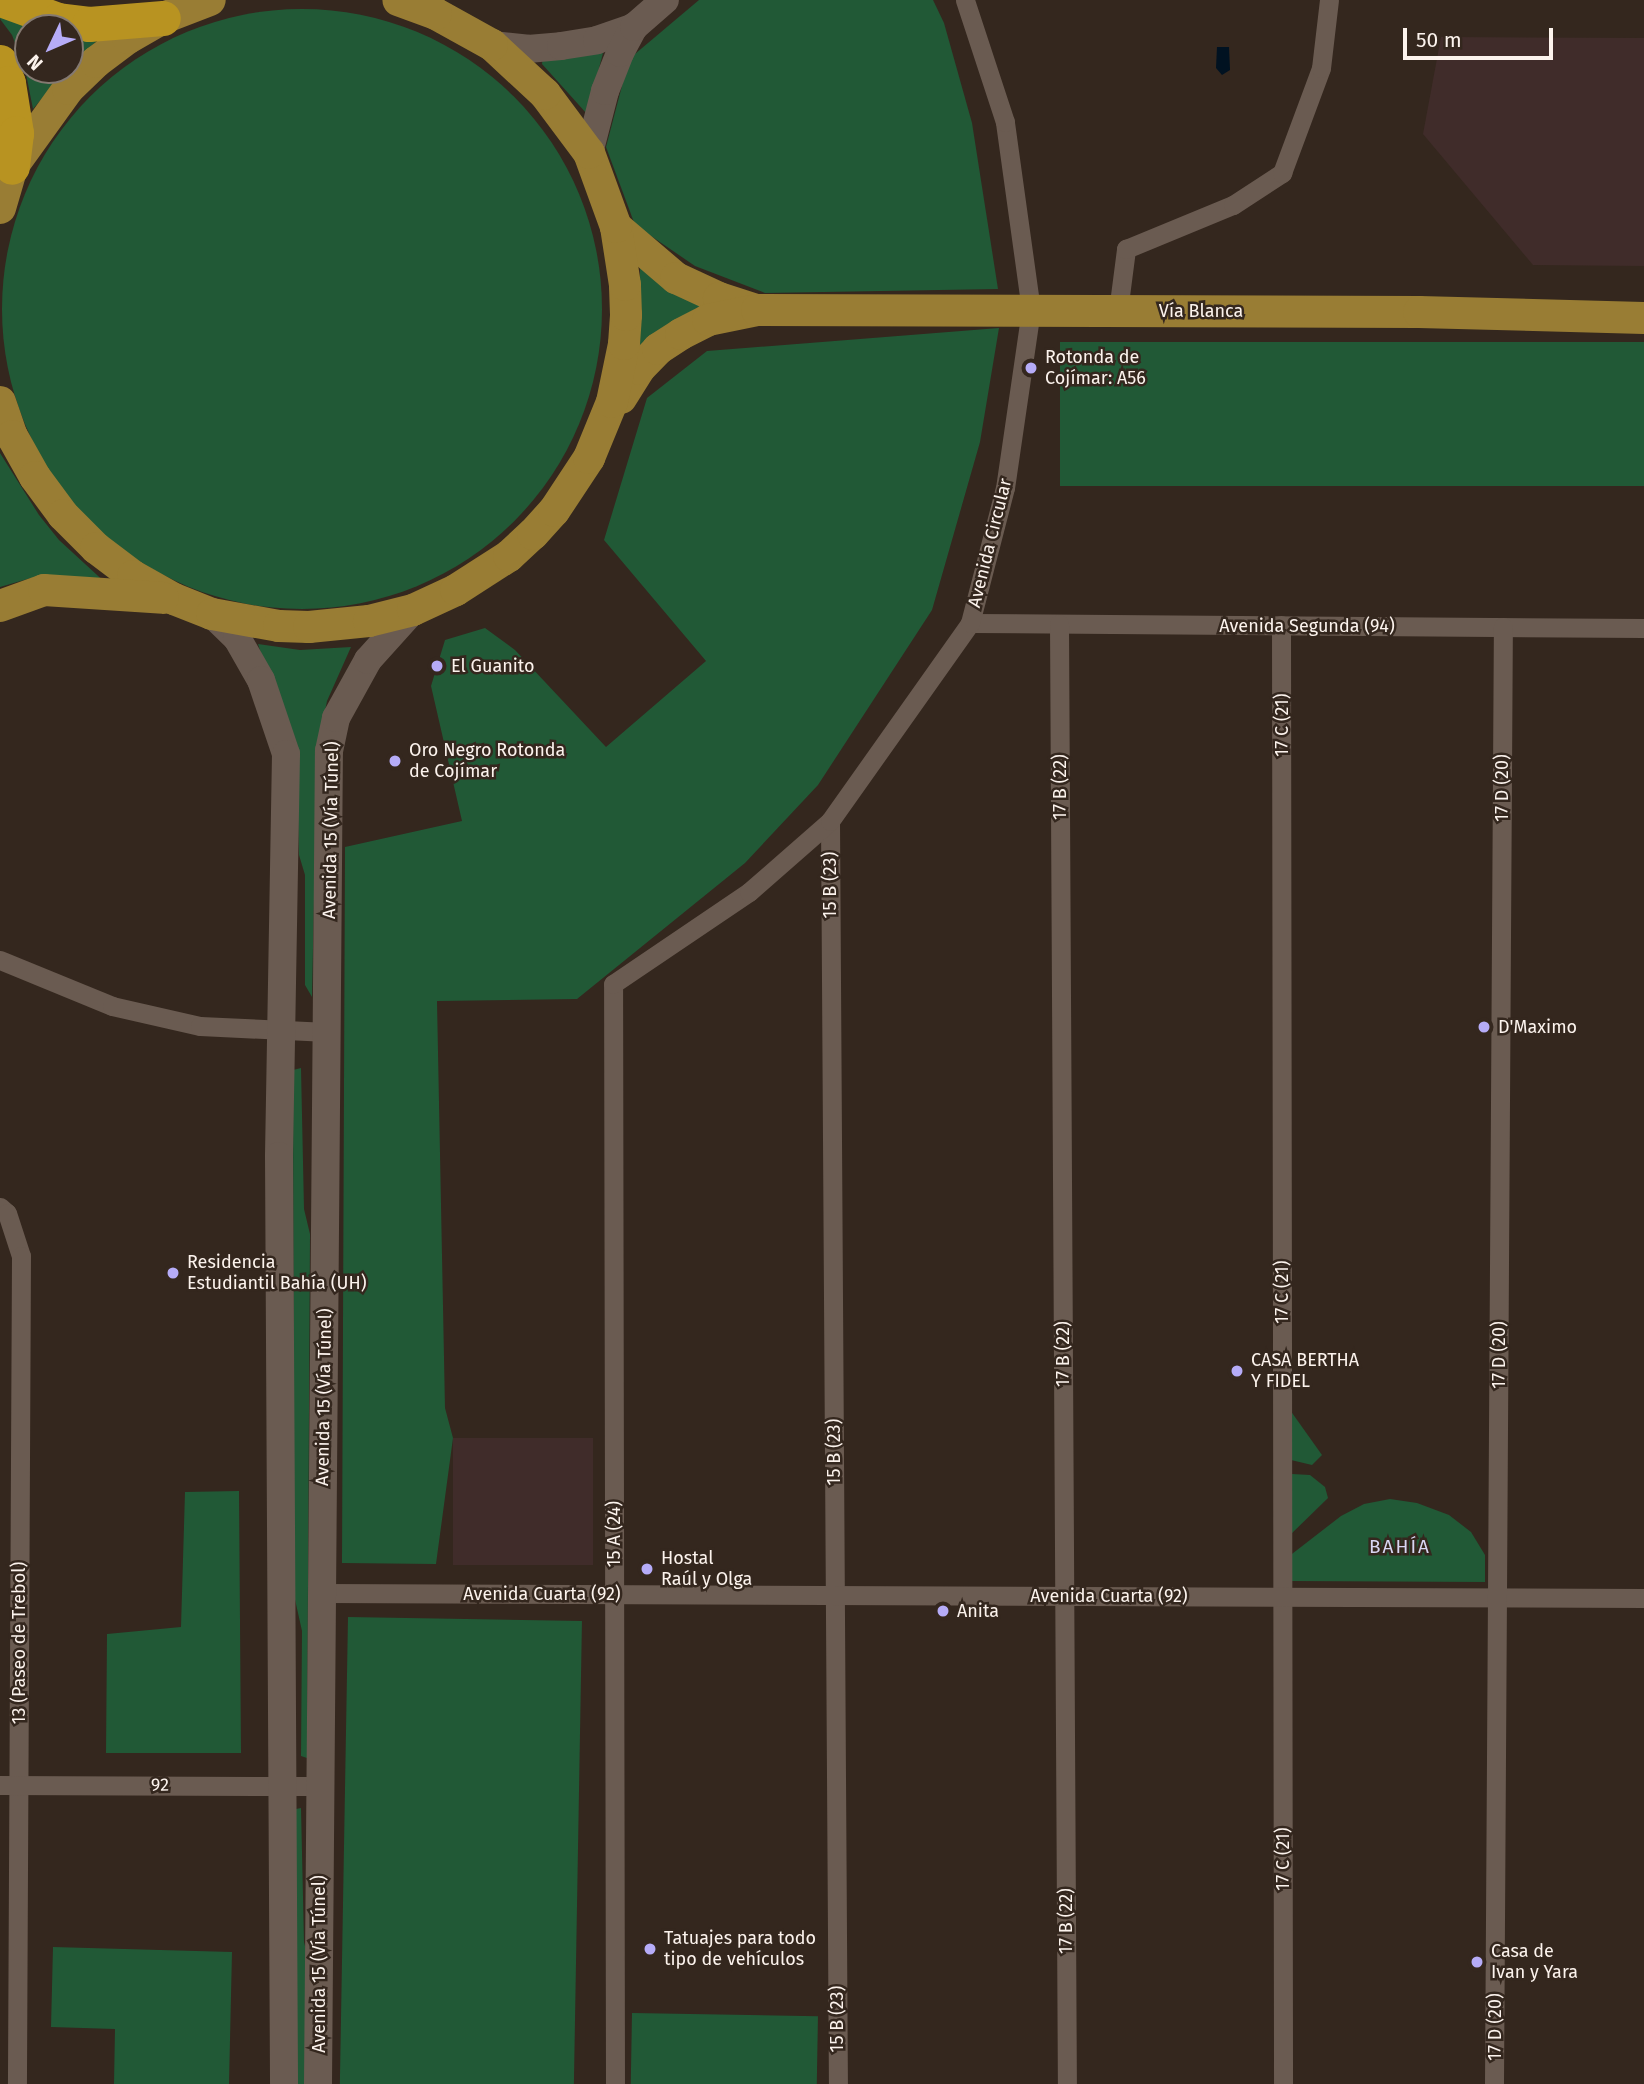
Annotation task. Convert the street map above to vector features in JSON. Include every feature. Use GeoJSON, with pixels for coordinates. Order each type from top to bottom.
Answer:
{"type":"FeatureCollection","features":[{"type":"Feature","properties":{"kind":"highway"},"geometry":{"type":"LineString","coordinates":[[3,0],[44,16],[89,24],[163,18]]}},
{"type":"Feature","properties":{"kind":"highway"},"geometry":{"type":"LineString","coordinates":[[0,61],[8,83],[16,133],[12,167]]}},
{"type":"Feature","properties":{"kind":"main road"},"geometry":{"type":"LineString","coordinates":[[0,208],[12,167],[68,89],[107,54],[163,18],[210,0]]}},
{"type":"Feature","properties":{"kind":"main road"},"geometry":{"type":"LineString","coordinates":[[0,402],[12,436],[34,477],[63,515],[114,562],[174,599],[212,614],[260,624],[309,627],[369,621],[413,610],[484,574],[533,534],[573,485],[602,430],[620,373],[625,334],[625,285],[616,227],[589,153],[545,94],[492,45],[436,14],[398,0]]}},
{"type":"Feature","properties":{"kind":"main road"},"geometry":{"type":"LineString","coordinates":[[492,45],[528,49],[597,40],[634,27],[665,0]]}},
{"type":"Feature","properties":{"kind":"main road"},"geometry":{"type":"LineString","coordinates":[[589,153],[605,90],[634,27]]}},
{"type":"Feature","properties":{"kind":"main road","name":"Vía Blanca"},"geometry":{"type":"LineString","coordinates":[[616,227],[676,278],[719,298],[757,310]]}},
{"type":"Feature","properties":{"kind":"main road","name":"Vía Blanca"},"geometry":{"type":"LineString","coordinates":[[602,430],[639,369],[658,349],[708,320],[757,310],[1031,310],[1644,318]]}},
{"type":"Feature","properties":{"kind":"main road"},"geometry":{"type":"LineString","coordinates":[[0,606],[44,590],[174,599]]}},
{"type":"Feature","properties":{"kind":"main road","name":"Avenida 15 (Vía Túnel)"},"geometry":{"type":"LineString","coordinates":[[318,2084],[329,751],[336,718],[368,660],[413,610]]}},
{"type":"Feature","properties":{"kind":"main road","name":"Avenida 15 (Vía Túnel)"},"geometry":{"type":"LineString","coordinates":[[212,614],[237,638],[261,680],[286,754],[279,1030],[284,2084]]}},
{"type":"Feature","properties":{"kind":"street","name":"Avenida Circular"},"geometry":{"type":"LineString","coordinates":[[613,984],[749,892],[830,821],[970,623],[1005,488],[1031,310],[1005,122],[965,0]]}},
{"type":"Feature","properties":{"kind":"street"},"geometry":{"type":"LineString","coordinates":[[1118,311],[1126,249],[1233,205],[1282,173],[1321,68],[1329,0]]}},
{"type":"Feature","properties":{"kind":"street","name":"Avenida Segunda (94)"},"geometry":{"type":"LineString","coordinates":[[970,623],[1644,628]]}},
{"type":"Feature","properties":{"kind":"street","name":"17 B (22)"},"geometry":{"type":"LineString","coordinates":[[1059,624],[1067,2084]]}},
{"type":"Feature","properties":{"kind":"street","name":"17 C (21)"},"geometry":{"type":"LineString","coordinates":[[1282,625],[1283,2084]]}},
{"type":"Feature","properties":{"kind":"street","name":"17 D (20)"},"geometry":{"type":"LineString","coordinates":[[1494,2084],[1503,627]]}},
{"type":"Feature","properties":{"kind":"street","name":"15 B (23)"},"geometry":{"type":"LineString","coordinates":[[830,821],[838,2084]]}},
{"type":"Feature","properties":{"kind":"street"},"geometry":{"type":"LineString","coordinates":[[0,961],[112,1006],[200,1026],[328,1032]]}},
{"type":"Feature","properties":{"kind":"street","name":"15 A (24)"},"geometry":{"type":"LineString","coordinates":[[613,984],[615,2084]]}},
{"type":"Feature","properties":{"kind":"street","name":"13 (Paseo de Trebol)"},"geometry":{"type":"LineString","coordinates":[[0,1207],[7,1213],[21,1256],[9,1785],[17,2084]]}},
{"type":"Feature","properties":{"kind":"street","name":"Avenida Cuarta (92)"},"geometry":{"type":"LineString","coordinates":[[321,1593],[1644,1598]]}},
{"type":"Feature","properties":{"kind":"street","name":"92"},"geometry":{"type":"LineString","coordinates":[[9,1785],[320,1786]]}},
{"type":"Feature","properties":{"kind":"shaded area"},"geometry":{"type":"Polygon","coordinates":[[[1441,37],[1644,38],[1644,266],[1533,265],[1423,134],[1441,37]]]}},
{"type":"Feature","properties":{"kind":"shaded area"},"geometry":{"type":"Polygon","coordinates":[[[453,1438],[593,1438],[593,1565],[453,1565],[453,1438]]]}},
{"type":"Feature","properties":{"kind":"green space"},"geometry":{"type":"Polygon","coordinates":[[[699,0],[933,0],[944,23],[972,123],[998,289],[765,293],[695,266],[635,225],[606,147],[629,59],[699,0]]]}},
{"type":"Feature","properties":{"kind":"green space"},"geometry":{"type":"Polygon","coordinates":[[[302,9],[361,14],[417,32],[469,59],[514,97],[552,142],[579,194],[597,250],[602,309],[597,368],[579,424],[552,476],[514,521],[469,559],[417,586],[361,604],[302,609],[243,604],[187,586],[135,559],[90,521],[52,476],[25,424],[7,368],[2,309],[7,250],[25,194],[52,142],[90,97],[135,59],[187,32],[243,14],[302,9]]]}},
{"type":"Feature","properties":{"kind":"green space"},"geometry":{"type":"Polygon","coordinates":[[[0,10],[14,15],[14,40],[12,35],[0,19],[0,10]]]}},
{"type":"Feature","properties":{"kind":"green space"},"geometry":{"type":"Polygon","coordinates":[[[84,34],[101,37],[84,53],[84,34]]]}},
{"type":"Feature","properties":{"kind":"green space"},"geometry":{"type":"Polygon","coordinates":[[[603,53],[587,114],[542,64],[543,56],[603,53]]]}},
{"type":"Feature","properties":{"kind":"green space"},"geometry":{"type":"Polygon","coordinates":[[[28,84],[54,84],[33,109],[28,84]]]}},
{"type":"Feature","properties":{"kind":"green space"},"geometry":{"type":"Polygon","coordinates":[[[640,265],[704,304],[662,328],[640,345],[640,265]]]}},
{"type":"Feature","properties":{"kind":"green space"},"geometry":{"type":"Polygon","coordinates":[[[999,328],[980,442],[932,610],[818,785],[745,863],[577,999],[437,1001],[445,1408],[453,1438],[436,1564],[342,1563],[345,847],[462,821],[431,686],[445,640],[485,628],[515,650],[606,747],[706,661],[604,540],[647,398],[707,351],[999,328]]]}},
{"type":"Feature","properties":{"kind":"green space"},"geometry":{"type":"Polygon","coordinates":[[[1060,342],[1644,342],[1644,486],[1060,486],[1060,342]]]}},
{"type":"Feature","properties":{"kind":"green space"},"geometry":{"type":"Polygon","coordinates":[[[0,453],[39,515],[59,540],[109,586],[31,578],[0,587],[0,453]]]}},
{"type":"Feature","properties":{"kind":"green space"},"geometry":{"type":"Polygon","coordinates":[[[258,644],[300,650],[351,647],[327,701],[317,751],[312,997],[305,985],[305,875],[299,855],[297,765],[258,644]]]}},
{"type":"Feature","properties":{"kind":"green space"},"geometry":{"type":"Polygon","coordinates":[[[301,1068],[304,1209],[310,1234],[307,1758],[301,1756],[302,1631],[294,1595],[293,1070],[301,1068]]]}},
{"type":"Feature","properties":{"kind":"green space"},"geometry":{"type":"Polygon","coordinates":[[[1290,1410],[1322,1455],[1312,1465],[1291,1460],[1290,1410]]]}},
{"type":"Feature","properties":{"kind":"green space"},"geometry":{"type":"Polygon","coordinates":[[[1292,1474],[1310,1475],[1325,1487],[1328,1498],[1288,1537],[1292,1474]]]}},
{"type":"Feature","properties":{"kind":"green space"},"geometry":{"type":"Polygon","coordinates":[[[239,1491],[241,1753],[106,1753],[107,1634],[181,1627],[185,1492],[239,1491]]]}},
{"type":"Feature","properties":{"kind":"green space"},"geometry":{"type":"Polygon","coordinates":[[[1390,1499],[1417,1503],[1449,1515],[1471,1532],[1485,1555],[1485,1582],[1289,1581],[1288,1557],[1341,1516],[1364,1504],[1390,1499]]]}},
{"type":"Feature","properties":{"kind":"green space"},"geometry":{"type":"Polygon","coordinates":[[[348,1617],[582,1621],[574,2084],[340,2084],[348,1617]]]}},
{"type":"Feature","properties":{"kind":"green space"},"geometry":{"type":"Polygon","coordinates":[[[301,1808],[304,1942],[311,1970],[311,2084],[296,2084],[296,1809],[301,1808]]]}},
{"type":"Feature","properties":{"kind":"green space"},"geometry":{"type":"Polygon","coordinates":[[[53,1947],[232,1952],[229,2084],[114,2084],[115,2029],[51,2027],[53,1947]]]}},
{"type":"Feature","properties":{"kind":"green space"},"geometry":{"type":"Polygon","coordinates":[[[632,2013],[818,2016],[817,2084],[631,2084],[632,2013]]]}},
{"type":"Feature","properties":{"kind":"water"},"geometry":{"type":"Polygon","coordinates":[[[1217,47],[1229,47],[1230,70],[1222,75],[1216,68],[1217,47]]]}},
{"type":"Feature","properties":{"kind":"place","name":"Rotonda de Cojímar: A56"},"geometry":{"type":"Point","coordinates":[1031,368]}},
{"type":"Feature","properties":{"kind":"place","name":"El Guanito"},"geometry":{"type":"Point","coordinates":[437,666]}},
{"type":"Feature","properties":{"kind":"place","name":"Oro Negro Rotonda de Cojímar"},"geometry":{"type":"Point","coordinates":[395,761]}},
{"type":"Feature","properties":{"kind":"place","name":"D'Maximo"},"geometry":{"type":"Point","coordinates":[1484,1027]}},
{"type":"Feature","properties":{"kind":"place","name":"Residencia Estudiantil Bahía (UH)"},"geometry":{"type":"Point","coordinates":[173,1273]}},
{"type":"Feature","properties":{"kind":"place","name":"CASA BERTHA Y FIDEL"},"geometry":{"type":"Point","coordinates":[1237,1371]}},
{"type":"Feature","properties":{"kind":"place","name":"Hostal Raúl y Olga"},"geometry":{"type":"Point","coordinates":[647,1569]}},
{"type":"Feature","properties":{"kind":"place","name":"Anita"},"geometry":{"type":"Point","coordinates":[943,1611]}},
{"type":"Feature","properties":{"kind":"place","name":"Tatuajes para todo tipo de vehículos"},"geometry":{"type":"Point","coordinates":[650,1949]}},
{"type":"Feature","properties":{"kind":"place","name":"Casa de Ivan y Yara"},"geometry":{"type":"Point","coordinates":[1477,1962]}},
{"type":"Feature","properties":{"kind":"district","name":"BAHÍA"},"geometry":{"type":"Point","coordinates":[1400,1547]}}]}
